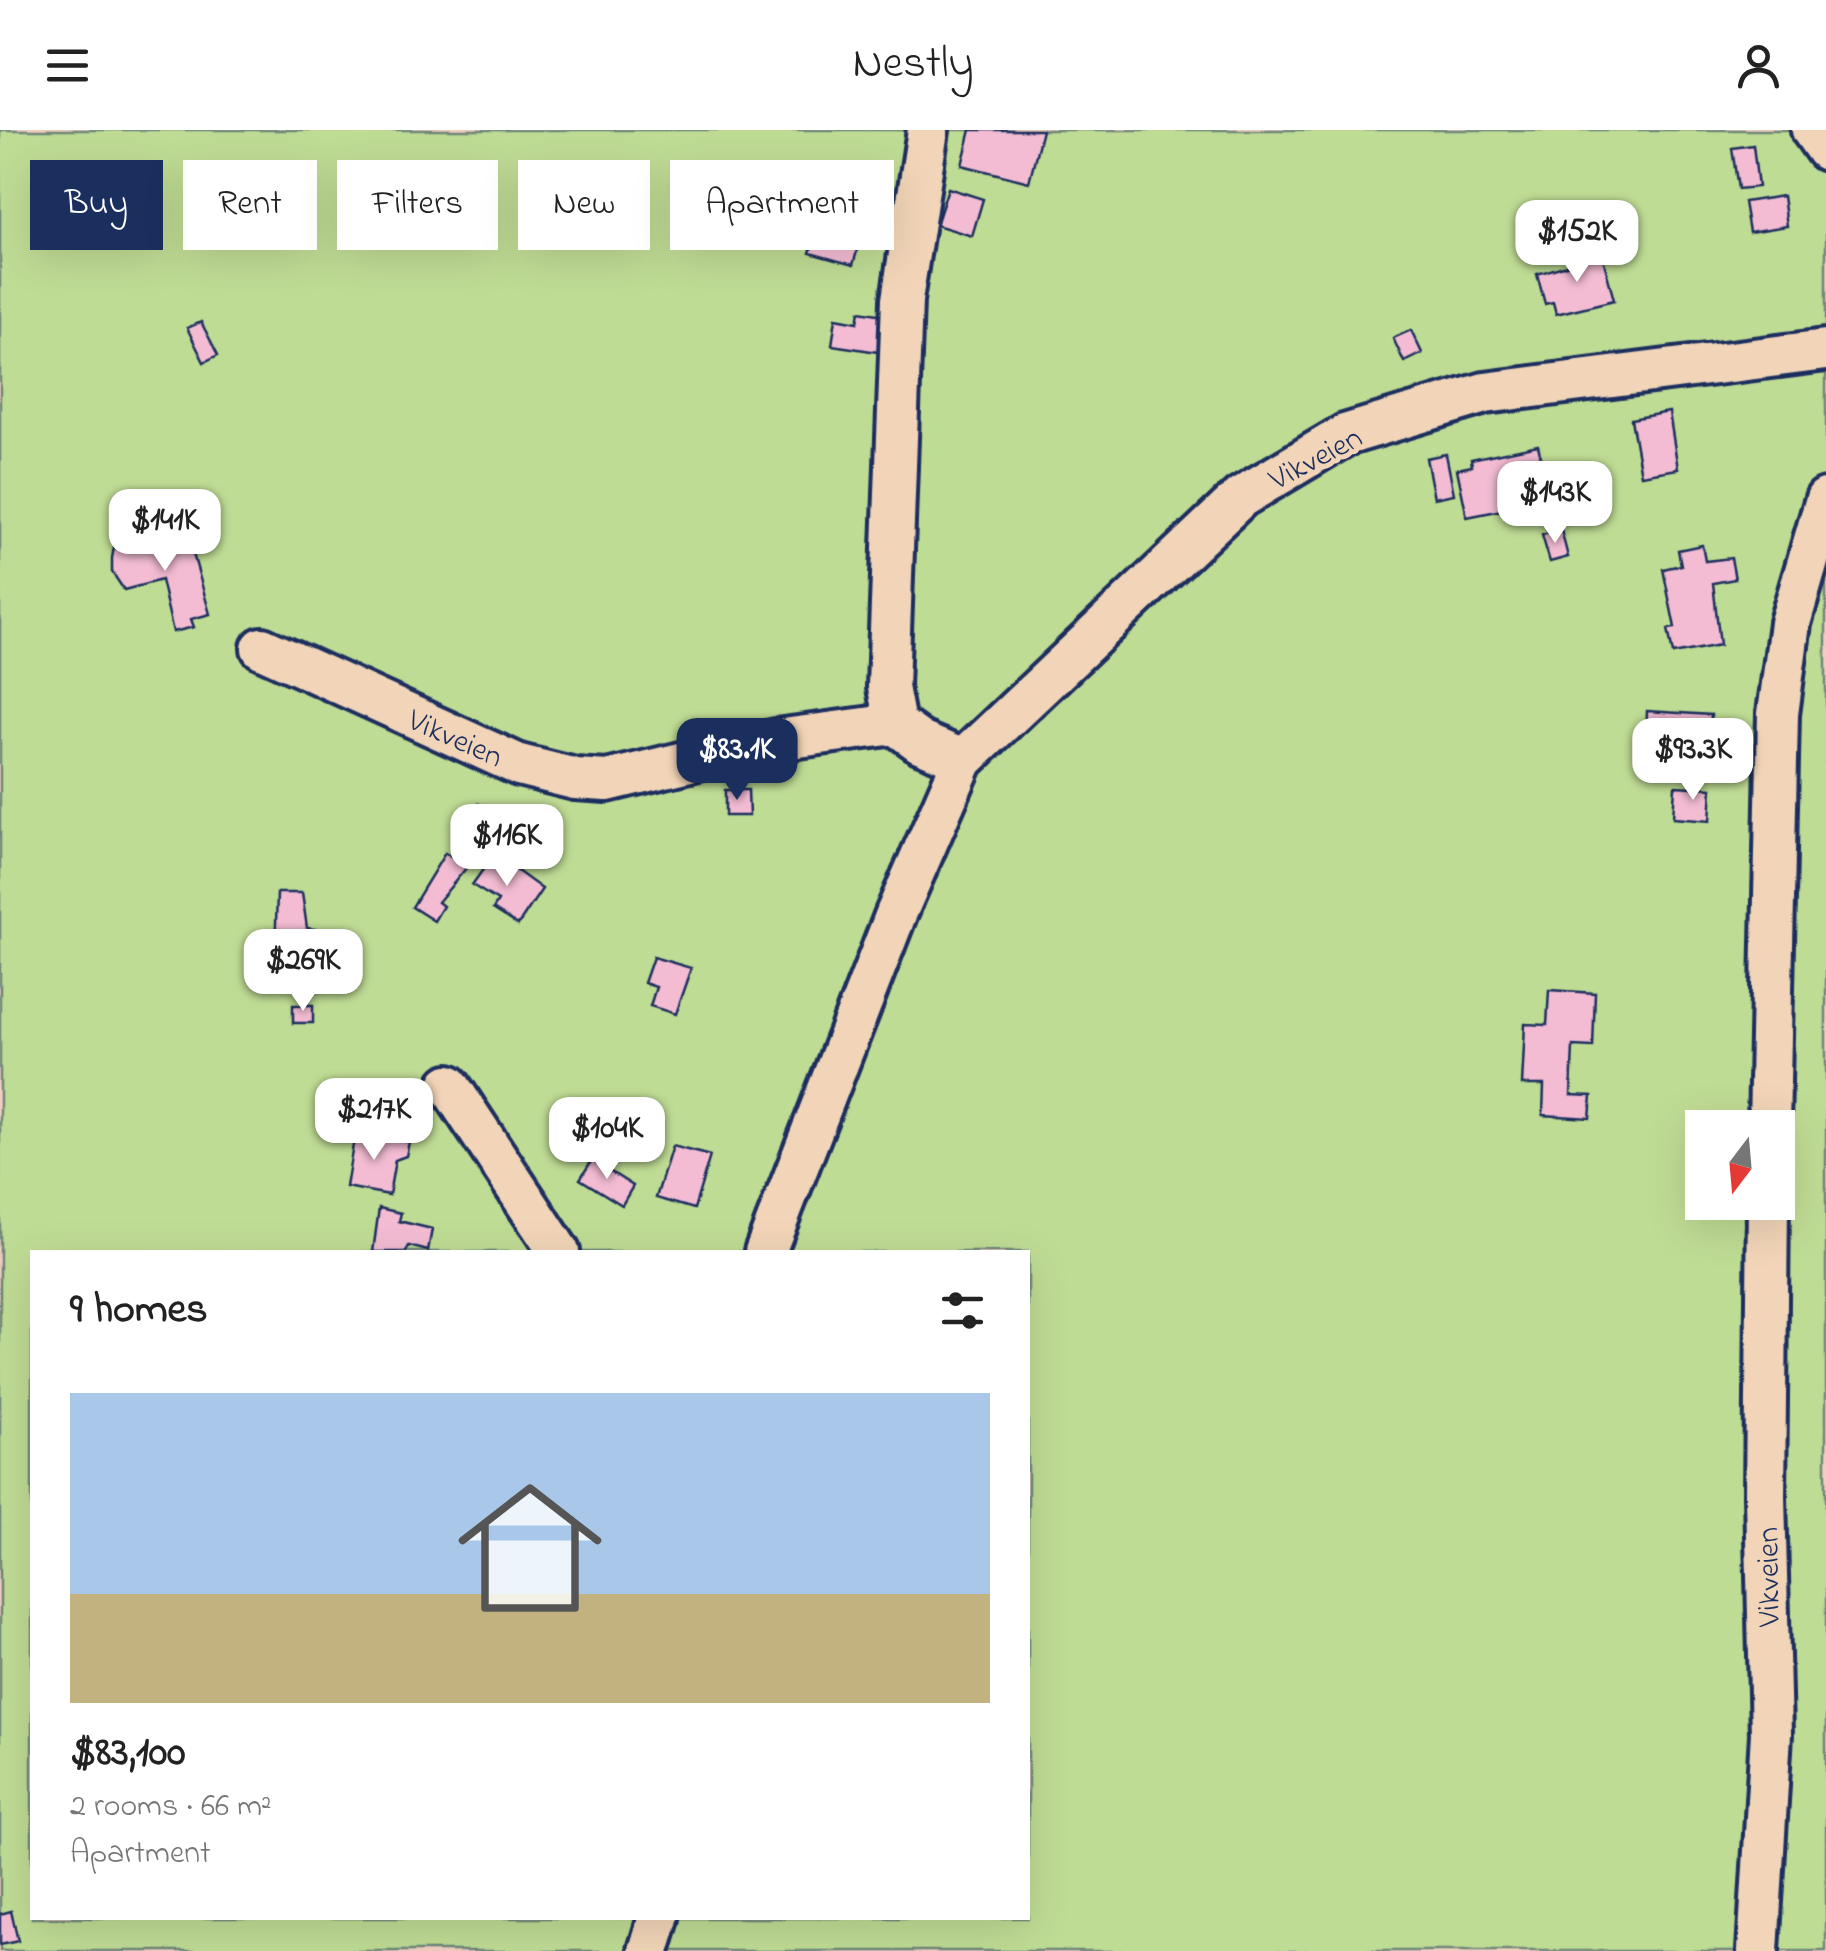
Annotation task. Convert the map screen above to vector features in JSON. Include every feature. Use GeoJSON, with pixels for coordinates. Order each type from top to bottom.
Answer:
{"type":"FeatureCollection","features":[{"type":"Feature","properties":{"kind":"street"},"geometry":{"type":"LineString","coordinates":[[928,130],[902,300],[888,687],[895,724],[920,742],[963,760]]}},
{"type":"Feature","properties":{"kind":"street"},"geometry":{"type":"LineString","coordinates":[[1812,130],[1826,150]]}},
{"type":"Feature","properties":{"kind":"street","name":"Vikveien"},"geometry":{"type":"LineString","coordinates":[[766,1250],[896,914],[963,760],[1241,496],[1345,435],[1486,393],[1826,350]]}},
{"type":"Feature","properties":{"kind":"street"},"geometry":{"type":"LineString","coordinates":[[1769,1110],[1778,714],[1790,623],[1826,499]]}},
{"type":"Feature","properties":{"kind":"street","name":"Vikveien"},"geometry":{"type":"LineString","coordinates":[[262,648],[519,765],[575,780],[608,781],[776,740],[895,724]]}},
{"type":"Feature","properties":{"kind":"street"},"geometry":{"type":"LineString","coordinates":[[449,1085],[557,1250]]}},
{"type":"Feature","properties":{"kind":"street","name":"Vikveien"},"geometry":{"type":"LineString","coordinates":[[1758,1951],[1770,1734],[1765,1496],[1768,1220]]}},
{"type":"Feature","properties":{"kind":"street"},"geometry":{"type":"LineString","coordinates":[[649,1951],[658,1920]]}},
{"type":"Feature","properties":{"kind":"green space"},"geometry":{"type":"Polygon","coordinates":[[[0,130],[1826,130],[1826,1951],[0,1951],[0,130]]]}},
{"type":"Feature","properties":{"kind":"building"},"geometry":{"type":"Polygon","coordinates":[[[971,130],[1042,130],[1029,182],[962,165],[971,130]]]}},
{"type":"Feature","properties":{"kind":"building"},"geometry":{"type":"Polygon","coordinates":[[[1753,145],[1758,187],[1738,189],[1732,148],[1753,145]]]}},
{"type":"Feature","properties":{"kind":"building"},"geometry":{"type":"Polygon","coordinates":[[[948,188],[983,199],[972,236],[936,225],[948,188]]]}},
{"type":"Feature","properties":{"kind":"building"},"geometry":{"type":"Polygon","coordinates":[[[1783,196],[1787,226],[1749,232],[1744,202],[1783,196]]]}},
{"type":"Feature","properties":{"kind":"building"},"geometry":{"type":"Polygon","coordinates":[[[811,250],[857,250],[853,265],[810,253],[811,250]]]}},
{"type":"Feature","properties":{"kind":"building"},"geometry":{"type":"Polygon","coordinates":[[[1602,254],[1614,300],[1556,314],[1553,302],[1545,304],[1537,274],[1602,254]]]}},
{"type":"Feature","properties":{"kind":"building"},"geometry":{"type":"Polygon","coordinates":[[[860,311],[884,315],[878,352],[832,345],[836,318],[858,322],[860,311]]]}},
{"type":"Feature","properties":{"kind":"building"},"geometry":{"type":"Polygon","coordinates":[[[201,322],[218,355],[204,362],[187,328],[201,322]]]}},
{"type":"Feature","properties":{"kind":"building"},"geometry":{"type":"Polygon","coordinates":[[[1411,330],[1422,353],[1404,362],[1393,338],[1411,330]]]}},
{"type":"Feature","properties":{"kind":"building"},"geometry":{"type":"Polygon","coordinates":[[[1669,412],[1678,469],[1641,475],[1631,419],[1669,412]]]}},
{"type":"Feature","properties":{"kind":"building"},"geometry":{"type":"Polygon","coordinates":[[[1538,445],[1546,482],[1528,485],[1532,504],[1467,517],[1457,469],[1472,466],[1471,459],[1538,445]]]}},
{"type":"Feature","properties":{"kind":"building"},"geometry":{"type":"Polygon","coordinates":[[[1446,454],[1454,494],[1434,498],[1426,458],[1446,454]]]}},
{"type":"Feature","properties":{"kind":"building"},"geometry":{"type":"Polygon","coordinates":[[[186,529],[210,614],[191,619],[194,627],[173,632],[161,580],[124,590],[112,572],[112,558],[114,547],[186,529]]]}},
{"type":"Feature","properties":{"kind":"building"},"geometry":{"type":"Polygon","coordinates":[[[1561,530],[1568,557],[1550,562],[1542,535],[1561,530]]]}},
{"type":"Feature","properties":{"kind":"building"},"geometry":{"type":"Polygon","coordinates":[[[1702,545],[1705,561],[1731,558],[1735,579],[1713,583],[1720,645],[1673,654],[1668,629],[1675,628],[1663,569],[1681,565],[1678,550],[1702,545]]]}},
{"type":"Feature","properties":{"kind":"building"},"geometry":{"type":"Polygon","coordinates":[[[1647,711],[1711,715],[1708,767],[1645,764],[1647,711]]]}},
{"type":"Feature","properties":{"kind":"building"},"geometry":{"type":"Polygon","coordinates":[[[1675,786],[1712,788],[1710,821],[1673,818],[1675,786]]]}},
{"type":"Feature","properties":{"kind":"building"},"geometry":{"type":"Polygon","coordinates":[[[725,790],[748,790],[749,816],[725,816],[725,790]]]}},
{"type":"Feature","properties":{"kind":"building"},"geometry":{"type":"Polygon","coordinates":[[[479,804],[501,819],[487,840],[465,826],[479,804]]]}},
{"type":"Feature","properties":{"kind":"building"},"geometry":{"type":"Polygon","coordinates":[[[445,853],[467,867],[438,902],[443,906],[434,921],[412,907],[445,853]]]}},
{"type":"Feature","properties":{"kind":"building"},"geometry":{"type":"Polygon","coordinates":[[[494,854],[542,889],[518,925],[493,909],[498,901],[472,885],[494,854]]]}},
{"type":"Feature","properties":{"kind":"building"},"geometry":{"type":"Polygon","coordinates":[[[277,893],[302,893],[307,928],[315,929],[315,954],[275,954],[277,893]]]}},
{"type":"Feature","properties":{"kind":"building"},"geometry":{"type":"Polygon","coordinates":[[[653,957],[691,968],[675,1014],[650,1006],[656,987],[644,983],[653,957]]]}},
{"type":"Feature","properties":{"kind":"building"},"geometry":{"type":"Polygon","coordinates":[[[1549,990],[1595,993],[1593,1047],[1573,1046],[1571,1095],[1592,1096],[1590,1118],[1543,1115],[1544,1085],[1522,1085],[1525,1024],[1547,1025],[1549,990]]]}},
{"type":"Feature","properties":{"kind":"building"},"geometry":{"type":"Polygon","coordinates":[[[293,1005],[313,1005],[313,1023],[293,1023],[293,1005]]]}},
{"type":"Feature","properties":{"kind":"building"},"geometry":{"type":"Polygon","coordinates":[[[355,1133],[409,1142],[406,1156],[395,1160],[389,1195],[346,1187],[355,1133]]]}},
{"type":"Feature","properties":{"kind":"building"},"geometry":{"type":"Polygon","coordinates":[[[672,1146],[710,1156],[694,1209],[656,1198],[672,1146]]]}},
{"type":"Feature","properties":{"kind":"building"},"geometry":{"type":"Polygon","coordinates":[[[592,1160],[633,1186],[622,1205],[580,1179],[592,1160]]]}},
{"type":"Feature","properties":{"kind":"building"},"geometry":{"type":"Polygon","coordinates":[[[379,1208],[401,1213],[399,1221],[432,1229],[428,1250],[409,1246],[407,1250],[373,1250],[379,1208]]]}},
{"type":"Feature","properties":{"kind":"building"},"geometry":{"type":"Polygon","coordinates":[[[11,1911],[18,1941],[0,1945],[0,1914],[11,1911]]]}}]}
